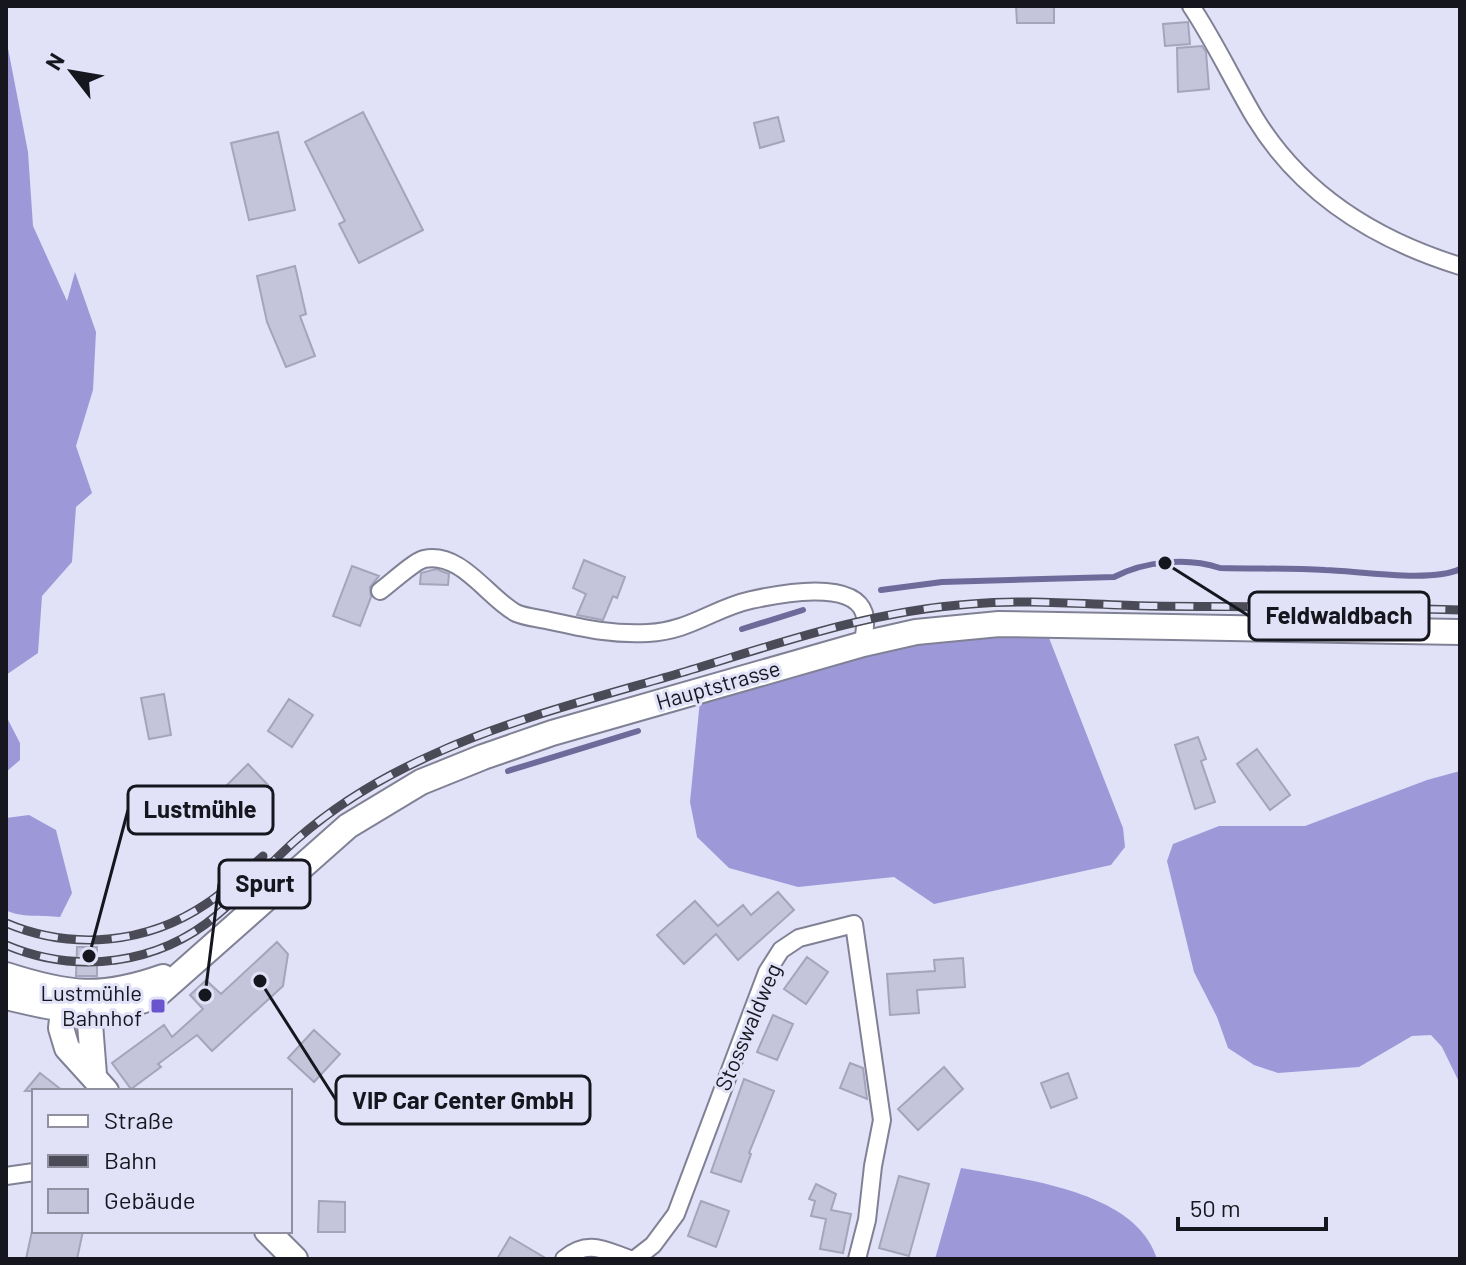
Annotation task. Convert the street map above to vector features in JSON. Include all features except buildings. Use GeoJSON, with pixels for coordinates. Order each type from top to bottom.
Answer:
{"type":"FeatureCollection","features":[{"type":"Feature","properties":{"kind":"street"},"geometry":{"type":"LineString","coordinates":[[1191,6],[1267,137],[1303,180],[1339,210],[1387,238],[1460,266]]}},
{"type":"Feature","properties":{"kind":"street"},"geometry":{"type":"LineString","coordinates":[[380,591],[423,559],[438,560],[457,566],[517,613],[615,635],[666,632],[691,625],[749,600],[792,594],[842,593],[863,609],[863,644]]}},
{"type":"Feature","properties":{"kind":"street","name":"Hauptstrasse"},"geometry":{"type":"LineString","coordinates":[[76,1005],[119,1009],[156,996],[348,826],[421,782],[552,733],[863,644],[916,632],[999,624],[1460,632]]}},
{"type":"Feature","properties":{"kind":"street","name":"Stosswaldweg"},"geometry":{"type":"LineString","coordinates":[[633,1259],[653,1245],[676,1214],[767,972],[781,950],[799,938],[854,924],[882,1120],[867,1220],[857,1259]]}},
{"type":"Feature","properties":{"kind":"street"},"geometry":{"type":"LineString","coordinates":[[6,975],[76,1005]]}},
{"type":"Feature","properties":{"kind":"street"},"geometry":{"type":"LineString","coordinates":[[6,997],[76,1005]]}},
{"type":"Feature","properties":{"kind":"street"},"geometry":{"type":"LineString","coordinates":[[76,1005],[61,1028],[67,1048],[100,1083]]}},
{"type":"Feature","properties":{"kind":"street"},"geometry":{"type":"LineString","coordinates":[[6,1176],[32,1172]]}},
{"type":"Feature","properties":{"kind":"street"},"geometry":{"type":"LineString","coordinates":[[269,1233],[295,1259]]}},
{"type":"Feature","properties":{"kind":"street"},"geometry":{"type":"LineString","coordinates":[[564,1259],[573,1251],[591,1246],[633,1259]]}},
{"type":"Feature","properties":{"kind":"shaded area"},"geometry":{"type":"Polygon","coordinates":[[[6,38],[28,152],[33,226],[67,301],[75,272],[96,332],[93,390],[76,446],[92,493],[76,507],[72,562],[42,596],[38,653],[6,675],[6,38]]]}},
{"type":"Feature","properties":{"kind":"shaded area"},"geometry":{"type":"Polygon","coordinates":[[[1044,625],[1123,828],[1125,847],[1111,865],[934,904],[894,877],[798,887],[729,868],[697,837],[690,802],[701,690],[815,658],[1044,625]]]}},
{"type":"Feature","properties":{"kind":"shaded area"},"geometry":{"type":"Polygon","coordinates":[[[6,716],[20,743],[20,760],[6,772],[6,716]]]}},
{"type":"Feature","properties":{"kind":"shaded area"},"geometry":{"type":"Polygon","coordinates":[[[1460,771],[1460,1084],[1442,1047],[1431,1035],[1412,1036],[1359,1067],[1278,1073],[1254,1065],[1228,1048],[1217,1017],[1194,972],[1167,861],[1173,844],[1219,826],[1305,826],[1427,780],[1460,771]]]}},
{"type":"Feature","properties":{"kind":"shaded area"},"geometry":{"type":"Polygon","coordinates":[[[29,815],[56,830],[72,893],[60,917],[25,915],[6,910],[6,818],[29,815]]]}},
{"type":"Feature","properties":{"kind":"shaded area"},"geometry":{"type":"Polygon","coordinates":[[[961,1168],[1044,1183],[1102,1203],[1126,1217],[1145,1236],[1157,1259],[935,1259],[961,1168]]]}},
{"type":"Feature","properties":{"kind":"waterway"},"geometry":{"type":"LineString","coordinates":[[881,590],[942,582],[1114,577],[1139,567],[1166,562],[1220,568],[1312,569],[1414,576],[1460,569]]}},
{"type":"Feature","properties":{"kind":"waterway"},"geometry":{"type":"LineString","coordinates":[[742,629],[803,610]]}},
{"type":"Feature","properties":{"kind":"waterway"},"geometry":{"type":"LineString","coordinates":[[508,771],[638,731]]}},
{"type":"Feature","properties":{"kind":"railway"},"geometry":{"type":"LineString","coordinates":[[6,945],[61,960],[88,962],[116,960],[169,945],[217,915],[328,814],[379,781],[415,763],[463,741],[554,710],[859,622],[933,608],[1015,602],[1460,610]]}},
{"type":"Feature","properties":{"kind":"railway"},"geometry":{"type":"LineString","coordinates":[[6,923],[31,932],[83,940],[134,935],[159,928],[206,904],[263,856]]}},
{"type":"Feature","properties":{"kind":"place","name":"Feldwaldbach"},"geometry":{"type":"Point","coordinates":[1165,563]}},
{"type":"Feature","properties":{"kind":"place","name":"Lustmühle"},"geometry":{"type":"Point","coordinates":[89,956]}},
{"type":"Feature","properties":{"kind":"place","name":"VIP Car Center GmbH"},"geometry":{"type":"Point","coordinates":[260,981]}},
{"type":"Feature","properties":{"kind":"place","name":"Spurt"},"geometry":{"type":"Point","coordinates":[205,995]}},
{"type":"Feature","properties":{"kind":"place","name":"Lustmühle Bahnhof"},"geometry":{"type":"Point","coordinates":[158,1006]}}]}
